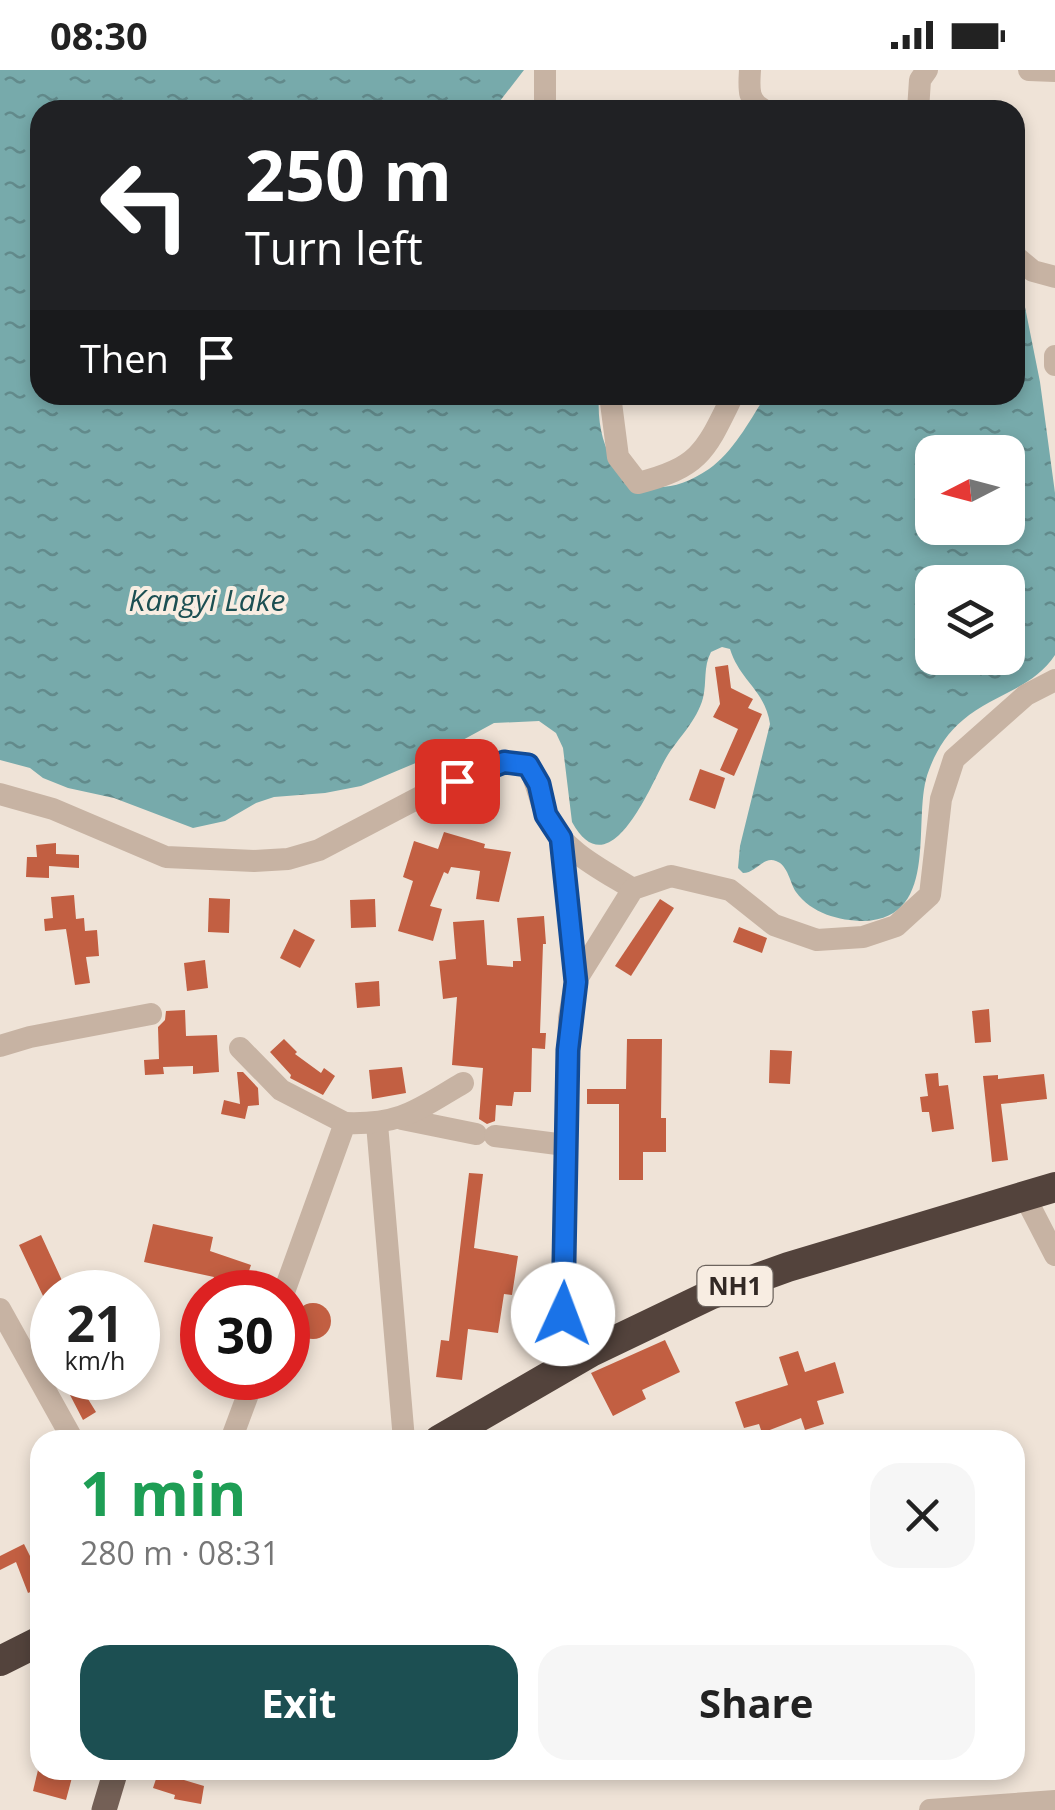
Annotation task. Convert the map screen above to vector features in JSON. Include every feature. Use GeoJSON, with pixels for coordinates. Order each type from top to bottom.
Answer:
{"type":"FeatureCollection","features":[{"type":"Feature","properties":{"kind":"highway","name":"NH1"},"geometry":{"type":"LineString","coordinates":[[455,1430],[558,1370],[710,1295],[788,1267],[1055,1187]]}},
{"type":"Feature","properties":{"kind":"highway"},"geometry":{"type":"LineString","coordinates":[[0,1661],[30,1646]]}},
{"type":"Feature","properties":{"kind":"main road"},"geometry":{"type":"LineString","coordinates":[[104,1810],[113,1780]]}},
{"type":"Feature","properties":{"kind":"street"},"geometry":{"type":"LineString","coordinates":[[545,70],[546,100]]}},
{"type":"Feature","properties":{"kind":"street"},"geometry":{"type":"LineString","coordinates":[[750,70],[748,92],[753,100]]}},
{"type":"Feature","properties":{"kind":"street"},"geometry":{"type":"LineString","coordinates":[[919,100],[920,80],[927,70]]}},
{"type":"Feature","properties":{"kind":"street"},"geometry":{"type":"LineString","coordinates":[[1029,70],[1055,71]]}},
{"type":"Feature","properties":{"kind":"street"},"geometry":{"type":"LineString","coordinates":[[1025,264],[1055,277]]}},
{"type":"Feature","properties":{"kind":"street"},"geometry":{"type":"LineString","coordinates":[[1055,356],[1055,365]]}},
{"type":"Feature","properties":{"kind":"street"},"geometry":{"type":"LineString","coordinates":[[611,405],[618,457],[638,483],[694,462],[712,438],[728,405]]}},
{"type":"Feature","properties":{"kind":"street"},"geometry":{"type":"LineString","coordinates":[[576,982],[633,888],[671,876],[730,890],[774,925],[817,940],[863,937],[896,926],[930,895],[941,799],[954,759],[1026,695],[1055,680]]}},
{"type":"Feature","properties":{"kind":"street"},"geometry":{"type":"LineString","coordinates":[[0,794],[53,809],[166,858],[288,859],[319,850],[422,796],[504,762],[517,761],[528,765],[539,784],[546,815],[561,838],[578,855],[633,888]]}},
{"type":"Feature","properties":{"kind":"street"},"geometry":{"type":"LineString","coordinates":[[558,1370],[566,1235],[569,1018],[576,982],[561,838]]}},
{"type":"Feature","properties":{"kind":"street"},"geometry":{"type":"LineString","coordinates":[[0,1046],[151,1014]]}},
{"type":"Feature","properties":{"kind":"street"},"geometry":{"type":"LineString","coordinates":[[240,1048],[281,1090],[345,1123],[377,1124],[402,1119],[464,1083]]}},
{"type":"Feature","properties":{"kind":"street"},"geometry":{"type":"LineString","coordinates":[[402,1119],[565,1146]]}},
{"type":"Feature","properties":{"kind":"street"},"geometry":{"type":"LineString","coordinates":[[292,1270],[345,1123]]}},
{"type":"Feature","properties":{"kind":"street"},"geometry":{"type":"LineString","coordinates":[[377,1124],[403,1430]]}},
{"type":"Feature","properties":{"kind":"street"},"geometry":{"type":"LineString","coordinates":[[1024,1196],[1055,1255]]}},
{"type":"Feature","properties":{"kind":"street"},"geometry":{"type":"LineString","coordinates":[[0,1308],[67,1430]]}},
{"type":"Feature","properties":{"kind":"street"},"geometry":{"type":"LineString","coordinates":[[236,1430],[246,1400]]}},
{"type":"Feature","properties":{"kind":"street"},"geometry":{"type":"LineString","coordinates":[[930,1810],[1055,1801]]}},
{"type":"Feature","properties":{"kind":"water","name":"Kangyi Lake"},"geometry":{"type":"Polygon","coordinates":[[[0,70],[524,70],[501,100],[30,100],[30,405],[599,405],[605,443],[614,462],[643,485],[663,487],[685,482],[718,462],[760,405],[1025,405],[1025,307],[1055,493],[1055,655],[1024,684],[974,711],[943,743],[924,790],[914,884],[905,903],[889,916],[855,921],[818,910],[796,892],[786,870],[776,861],[767,861],[743,873],[738,868],[770,724],[763,702],[730,649],[722,647],[711,652],[703,698],[696,714],[666,758],[640,808],[628,826],[601,845],[586,840],[572,822],[563,748],[556,733],[539,721],[494,723],[437,754],[361,786],[274,797],[225,821],[193,828],[114,798],[43,778],[30,768],[0,760],[0,70]]]}},
{"type":"Feature","properties":{"kind":"building"},"geometry":{"type":"Polygon","coordinates":[[[728,665],[731,688],[753,699],[748,708],[762,714],[734,776],[720,770],[738,729],[713,717],[720,704],[715,667],[728,665]]]}},
{"type":"Feature","properties":{"kind":"building"},"geometry":{"type":"Polygon","coordinates":[[[700,769],[725,778],[715,809],[689,800],[700,769]]]}},
{"type":"Feature","properties":{"kind":"building"},"geometry":{"type":"Polygon","coordinates":[[[444,832],[485,844],[484,848],[511,852],[499,902],[476,899],[480,871],[451,867],[448,874],[444,872],[430,906],[442,909],[433,941],[398,931],[413,881],[403,877],[414,841],[438,849],[444,832]]]}},
{"type":"Feature","properties":{"kind":"building"},"geometry":{"type":"Polygon","coordinates":[[[56,843],[56,854],[79,855],[79,868],[49,866],[49,878],[26,877],[27,857],[37,857],[36,845],[56,843]]]}},
{"type":"Feature","properties":{"kind":"building"},"geometry":{"type":"Polygon","coordinates":[[[74,895],[76,919],[84,918],[85,931],[97,930],[99,956],[86,957],[90,983],[75,985],[66,929],[45,931],[44,919],[53,918],[51,897],[74,895]]]}},
{"type":"Feature","properties":{"kind":"building"},"geometry":{"type":"Polygon","coordinates":[[[209,898],[230,899],[229,933],[208,932],[209,898]]]}},
{"type":"Feature","properties":{"kind":"building"},"geometry":{"type":"Polygon","coordinates":[[[375,899],[376,927],[351,928],[350,900],[375,899]]]}},
{"type":"Feature","properties":{"kind":"building"},"geometry":{"type":"Polygon","coordinates":[[[660,899],[674,908],[631,976],[615,966],[660,899]]]}},
{"type":"Feature","properties":{"kind":"building"},"geometry":{"type":"Polygon","coordinates":[[[544,916],[540,1033],[546,1033],[545,1049],[532,1048],[531,1092],[514,1092],[512,1106],[496,1105],[495,1121],[487,1124],[479,1119],[483,1068],[452,1065],[457,997],[443,999],[439,961],[456,959],[453,922],[484,920],[487,965],[513,967],[513,961],[521,961],[517,918],[544,916]]]}},
{"type":"Feature","properties":{"kind":"building"},"geometry":{"type":"Polygon","coordinates":[[[739,927],[767,938],[762,953],[733,942],[739,927]]]}},
{"type":"Feature","properties":{"kind":"building"},"geometry":{"type":"Polygon","coordinates":[[[294,929],[315,940],[300,968],[280,958],[294,929]]]}},
{"type":"Feature","properties":{"kind":"building"},"geometry":{"type":"Polygon","coordinates":[[[205,960],[208,988],[187,991],[184,963],[205,960]]]}},
{"type":"Feature","properties":{"kind":"building"},"geometry":{"type":"Polygon","coordinates":[[[379,981],[380,1006],[357,1008],[355,983],[379,981]]]}},
{"type":"Feature","properties":{"kind":"building"},"geometry":{"type":"Polygon","coordinates":[[[989,1009],[991,1042],[975,1043],[972,1011],[989,1009]]]}},
{"type":"Feature","properties":{"kind":"building"},"geometry":{"type":"Polygon","coordinates":[[[185,1010],[186,1036],[217,1035],[219,1072],[193,1074],[193,1066],[163,1067],[164,1074],[145,1075],[144,1060],[159,1059],[158,1027],[165,1020],[166,1011],[185,1010]]]}},
{"type":"Feature","properties":{"kind":"building"},"geometry":{"type":"Polygon","coordinates":[[[284,1039],[295,1054],[321,1073],[324,1068],[335,1076],[323,1095],[290,1078],[270,1052],[284,1039]]]}},
{"type":"Feature","properties":{"kind":"building"},"geometry":{"type":"Polygon","coordinates":[[[627,1039],[662,1039],[661,1118],[666,1118],[666,1152],[643,1152],[643,1180],[619,1180],[619,1104],[587,1104],[587,1089],[626,1089],[627,1039]]]}},
{"type":"Feature","properties":{"kind":"building"},"geometry":{"type":"Polygon","coordinates":[[[770,1050],[792,1051],[790,1084],[769,1083],[770,1050]]]}},
{"type":"Feature","properties":{"kind":"building"},"geometry":{"type":"Polygon","coordinates":[[[402,1067],[406,1093],[372,1099],[369,1070],[402,1067]]]}},
{"type":"Feature","properties":{"kind":"building"},"geometry":{"type":"Polygon","coordinates":[[[237,1072],[243,1072],[258,1088],[259,1105],[248,1106],[245,1119],[221,1114],[224,1100],[240,1104],[237,1072]]]}},
{"type":"Feature","properties":{"kind":"building"},"geometry":{"type":"Polygon","coordinates":[[[938,1073],[939,1086],[948,1085],[954,1129],[932,1132],[929,1112],[922,1112],[920,1097],[928,1096],[925,1074],[938,1073]]]}},
{"type":"Feature","properties":{"kind":"building"},"geometry":{"type":"Polygon","coordinates":[[[1044,1074],[1047,1099],[1001,1104],[1008,1160],[992,1162],[983,1076],[998,1075],[998,1079],[1044,1074]]]}},
{"type":"Feature","properties":{"kind":"building"},"geometry":{"type":"Polygon","coordinates":[[[469,1173],[483,1174],[474,1248],[518,1256],[512,1295],[504,1294],[498,1333],[468,1329],[462,1380],[436,1377],[441,1340],[449,1341],[469,1173]]]}},
{"type":"Feature","properties":{"kind":"building"},"geometry":{"type":"Polygon","coordinates":[[[153,1224],[213,1237],[210,1251],[251,1265],[249,1270],[181,1270],[144,1262],[153,1224]]]}},
{"type":"Feature","properties":{"kind":"building"},"geometry":{"type":"Polygon","coordinates":[[[41,1235],[57,1270],[31,1270],[19,1245],[41,1235]]]}},
{"type":"Feature","properties":{"kind":"building"},"geometry":{"type":"Polygon","coordinates":[[[310,1304],[320,1305],[329,1314],[329,1328],[320,1337],[310,1338],[310,1304]]]}},
{"type":"Feature","properties":{"kind":"building"},"geometry":{"type":"Polygon","coordinates":[[[665,1340],[680,1372],[642,1390],[646,1399],[613,1416],[591,1373],[665,1340]]]}},
{"type":"Feature","properties":{"kind":"building"},"geometry":{"type":"Polygon","coordinates":[[[798,1351],[805,1372],[835,1362],[844,1393],[817,1401],[824,1424],[805,1430],[801,1418],[770,1430],[761,1430],[759,1424],[744,1428],[735,1402],[788,1385],[779,1357],[798,1351]]]}},
{"type":"Feature","properties":{"kind":"building"},"geometry":{"type":"Polygon","coordinates":[[[73,1400],[89,1400],[96,1412],[83,1420],[73,1400]]]}},
{"type":"Feature","properties":{"kind":"building"},"geometry":{"type":"Polygon","coordinates":[[[24,1544],[30,1556],[30,1592],[16,1562],[0,1570],[0,1556],[24,1544]]]}},
{"type":"Feature","properties":{"kind":"building"},"geometry":{"type":"Polygon","coordinates":[[[36,1780],[71,1780],[66,1800],[33,1791],[36,1780]]]}},
{"type":"Feature","properties":{"kind":"building"},"geometry":{"type":"Polygon","coordinates":[[[156,1780],[184,1780],[204,1786],[201,1804],[174,1799],[175,1795],[153,1788],[156,1780]]]}},
{"type":"Feature","properties":{"kind":"route"},"geometry":{"type":"LineString","coordinates":[[457,781],[504,762],[528,765],[539,784],[546,815],[561,838],[576,982],[569,1018],[563,1314]]}}]}
